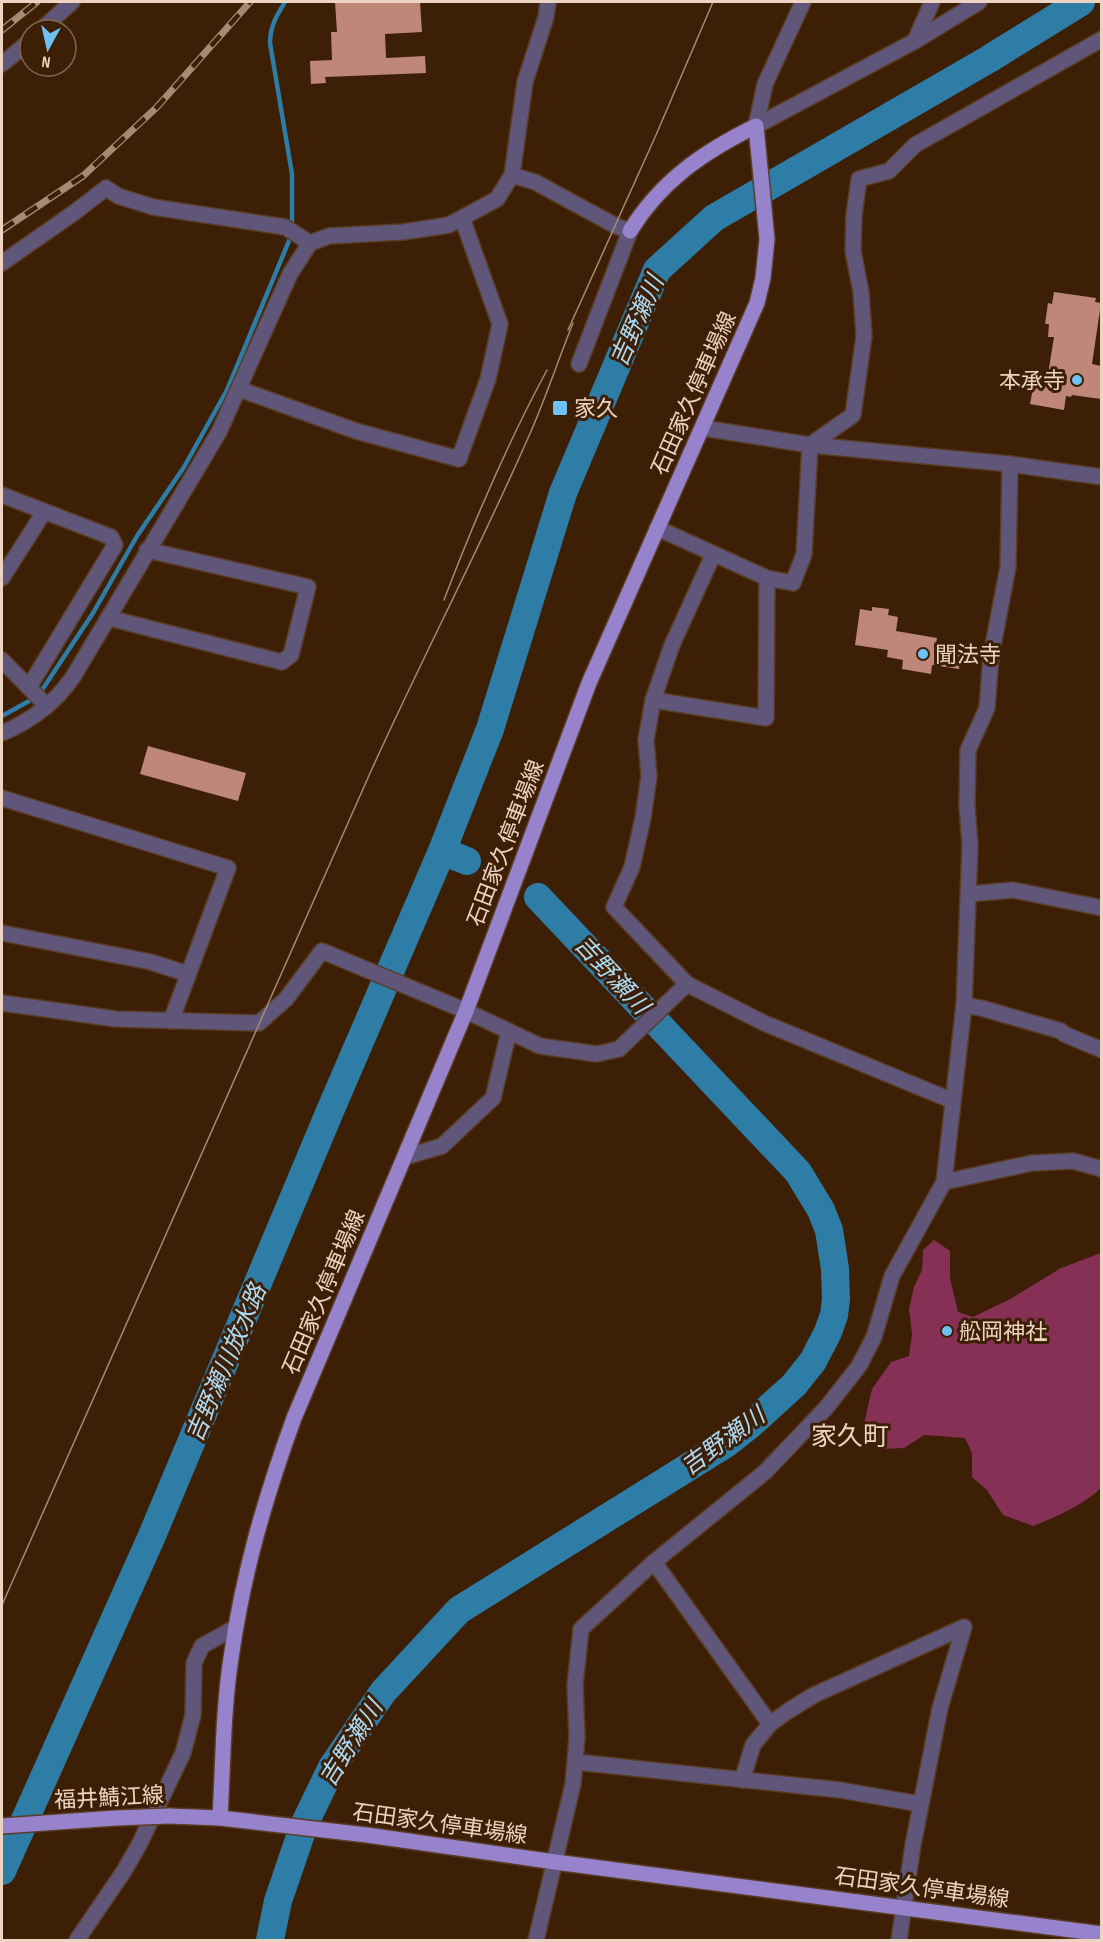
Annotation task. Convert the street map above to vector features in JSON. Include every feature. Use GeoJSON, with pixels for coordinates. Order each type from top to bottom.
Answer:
{"type":"FeatureCollection","features":[{"type":"Feature","properties":{"kind":"main road","name":"石田家久停車場線"},"geometry":{"type":"LineString","coordinates":[[756,126],[767,239],[764,278],[757,303],[589,683],[466,1011],[294,1418],[272,1477],[247,1566],[231,1658],[220,1818],[367,1835],[1101,1934]]}},
{"type":"Feature","properties":{"kind":"main road"},"geometry":{"type":"LineString","coordinates":[[630,231],[640,214],[671,180],[694,161],[725,141],[756,126]]}},
{"type":"Feature","properties":{"kind":"main road","name":"福井鯖江線"},"geometry":{"type":"LineString","coordinates":[[2,1826],[87,1819],[169,1816],[220,1818]]}},
{"type":"Feature","properties":{"kind":"street"},"geometry":{"type":"LineString","coordinates":[[55,18],[72,2]]}},
{"type":"Feature","properties":{"kind":"street"},"geometry":{"type":"LineString","coordinates":[[2,263],[106,188],[118,196],[153,207],[285,226],[304,239],[403,232],[449,225],[497,199],[512,175],[525,82],[546,17],[548,2]]}},
{"type":"Feature","properties":{"kind":"street"},"geometry":{"type":"LineString","coordinates":[[756,126],[765,84],[803,2]]}},
{"type":"Feature","properties":{"kind":"street"},"geometry":{"type":"LineString","coordinates":[[915,41],[932,2]]}},
{"type":"Feature","properties":{"kind":"street"},"geometry":{"type":"LineString","coordinates":[[756,126],[915,41],[979,2]]}},
{"type":"Feature","properties":{"kind":"street"},"geometry":{"type":"LineString","coordinates":[[810,445],[853,415],[864,336],[861,292],[853,251],[854,215],[859,179],[889,171],[915,145],[1101,39]]}},
{"type":"Feature","properties":{"kind":"street"},"geometry":{"type":"LineString","coordinates":[[2,64],[18,51]]}},
{"type":"Feature","properties":{"kind":"street"},"geometry":{"type":"LineString","coordinates":[[512,175],[535,182],[616,226],[630,231],[579,364]]}},
{"type":"Feature","properties":{"kind":"street"},"geometry":{"type":"LineString","coordinates":[[239,389],[356,431],[459,459],[489,379],[500,324],[462,218]]}},
{"type":"Feature","properties":{"kind":"street"},"geometry":{"type":"LineString","coordinates":[[37,695],[74,677],[110,618],[147,550],[219,432],[304,239]]}},
{"type":"Feature","properties":{"kind":"street"},"geometry":{"type":"LineString","coordinates":[[703,428],[810,445],[1010,464],[1101,477]]}},
{"type":"Feature","properties":{"kind":"street"},"geometry":{"type":"LineString","coordinates":[[657,528],[767,578],[793,583],[804,554],[810,445]]}},
{"type":"Feature","properties":{"kind":"street"},"geometry":{"type":"LineString","coordinates":[[536,1941],[573,1784],[577,1737],[575,1685],[581,1629],[654,1562],[765,1472],[826,1408],[859,1366],[874,1337],[892,1276],[944,1182],[964,1005],[969,894],[968,750],[987,708],[991,656],[1008,567],[1010,464]]}},
{"type":"Feature","properties":{"kind":"street"},"geometry":{"type":"LineString","coordinates":[[2,495],[111,537],[115,545],[37,695],[29,720],[2,733]]}},
{"type":"Feature","properties":{"kind":"street"},"geometry":{"type":"LineString","coordinates":[[2,578],[44,512]]}},
{"type":"Feature","properties":{"kind":"street"},"geometry":{"type":"LineString","coordinates":[[110,618],[282,662],[291,655],[308,587],[147,550]]}},
{"type":"Feature","properties":{"kind":"street"},"geometry":{"type":"LineString","coordinates":[[713,555],[672,645],[653,700],[646,740],[649,776],[644,818],[632,867],[615,907],[687,984],[764,1023],[953,1101]]}},
{"type":"Feature","properties":{"kind":"street"},"geometry":{"type":"LineString","coordinates":[[653,700],[766,718],[767,578]]}},
{"type":"Feature","properties":{"kind":"street"},"geometry":{"type":"LineString","coordinates":[[2,660],[37,695]]}},
{"type":"Feature","properties":{"kind":"street"},"geometry":{"type":"LineString","coordinates":[[2,798],[228,868],[171,1021]]}},
{"type":"Feature","properties":{"kind":"street"},"geometry":{"type":"LineString","coordinates":[[969,894],[1013,891],[1101,908]]}},
{"type":"Feature","properties":{"kind":"street"},"geometry":{"type":"LineString","coordinates":[[2,933],[151,962],[188,974]]}},
{"type":"Feature","properties":{"kind":"street"},"geometry":{"type":"LineString","coordinates":[[2,1003],[116,1019],[259,1023],[286,999],[322,951],[466,1011],[540,1046],[597,1054],[619,1049],[687,984]]}},
{"type":"Feature","properties":{"kind":"street"},"geometry":{"type":"LineString","coordinates":[[964,1005],[1061,1031],[1101,1050]]}},
{"type":"Feature","properties":{"kind":"street"},"geometry":{"type":"LineString","coordinates":[[405,1157],[442,1146],[493,1098],[509,1031]]}},
{"type":"Feature","properties":{"kind":"street"},"geometry":{"type":"LineString","coordinates":[[944,1182],[1032,1163],[1072,1161],[1101,1169]]}},
{"type":"Feature","properties":{"kind":"street"},"geometry":{"type":"LineString","coordinates":[[654,1562],[770,1724]]}},
{"type":"Feature","properties":{"kind":"street"},"geometry":{"type":"LineString","coordinates":[[77,1941],[140,1843],[183,1753],[193,1715],[194,1662],[202,1646],[236,1627]]}},
{"type":"Feature","properties":{"kind":"street"},"geometry":{"type":"LineString","coordinates":[[742,1780],[753,1745],[770,1724],[814,1695],[964,1627],[940,1708],[920,1804],[899,1941]]}},
{"type":"Feature","properties":{"kind":"street"},"geometry":{"type":"LineString","coordinates":[[576,1762],[840,1791],[920,1804]]}},
{"type":"Feature","properties":{"kind":"shaded area"},"geometry":{"type":"Polygon","coordinates":[[[934,1240],[950,1251],[950,1278],[958,1312],[973,1317],[1012,1298],[1061,1268],[1101,1253],[1101,1488],[1069,1510],[1033,1526],[1003,1515],[987,1490],[972,1477],[972,1453],[965,1438],[924,1435],[904,1448],[882,1449],[863,1432],[872,1389],[891,1362],[909,1356],[912,1334],[909,1309],[914,1287],[922,1270],[923,1250],[934,1240]]]}},
{"type":"Feature","properties":{"kind":"building"},"geometry":{"type":"Polygon","coordinates":[[[335,2],[420,2],[422,32],[385,34],[386,58],[425,56],[426,73],[325,77],[326,83],[311,84],[310,61],[332,60],[331,32],[337,32],[335,2]]]}},
{"type":"Feature","properties":{"kind":"building"},"geometry":{"type":"Polygon","coordinates":[[[1054,292],[1096,298],[1095,302],[1101,303],[1092,364],[1101,366],[1101,399],[1066,396],[1064,410],[1030,404],[1038,373],[1048,374],[1054,337],[1048,337],[1049,324],[1045,324],[1048,303],[1052,304],[1054,292]]]}},
{"type":"Feature","properties":{"kind":"building"},"geometry":{"type":"Polygon","coordinates":[[[872,607],[889,609],[888,615],[898,617],[896,631],[937,638],[935,651],[961,655],[959,669],[932,665],[931,674],[902,669],[903,660],[887,657],[888,650],[855,645],[860,609],[872,611],[872,607]]]}},
{"type":"Feature","properties":{"kind":"building"},"geometry":{"type":"Polygon","coordinates":[[[148,746],[246,773],[238,801],[140,774],[148,746]]]}},
{"type":"Feature","properties":{"kind":"waterway"},"geometry":{"type":"LineString","coordinates":[[285,2],[273,26],[270,43],[292,174],[292,227]]}},
{"type":"Feature","properties":{"kind":"waterway","name":"吉野瀬川"},"geometry":{"type":"LineString","coordinates":[[467,861],[442,851],[490,729],[563,493],[657,270],[714,218],[989,59],[1081,2]]}},
{"type":"Feature","properties":{"kind":"waterway"},"geometry":{"type":"LineString","coordinates":[[2,716],[31,700],[42,690],[93,613],[137,536],[184,467],[227,390],[291,236]]}},
{"type":"Feature","properties":{"kind":"waterway","name":"吉野瀬川放水路"},"geometry":{"type":"LineString","coordinates":[[2,1871],[151,1538],[442,851]]}},
{"type":"Feature","properties":{"kind":"waterway","name":"吉野瀬川"},"geometry":{"type":"LineString","coordinates":[[270,1940],[278,1901],[304,1825],[332,1767],[383,1692],[459,1610],[727,1443],[751,1424],[794,1385],[813,1361],[834,1315],[835,1269],[829,1230],[821,1210],[798,1172],[538,897]]}},
{"type":"Feature","properties":{"kind":"tram line"},"geometry":{"type":"LineString","coordinates":[[568,330],[713,2]]}},
{"type":"Feature","properties":{"kind":"tram line"},"geometry":{"type":"LineString","coordinates":[[2,1605],[371,771],[513,472],[573,323]]}},
{"type":"Feature","properties":{"kind":"tram line"},"geometry":{"type":"LineString","coordinates":[[444,600],[492,483],[547,370]]}},
{"type":"Feature","properties":{"kind":"railway"},"geometry":{"type":"LineString","coordinates":[[2,30],[37,2]]}},
{"type":"Feature","properties":{"kind":"railway"},"geometry":{"type":"LineString","coordinates":[[2,230],[83,176],[157,107],[250,2]]}},
{"type":"Feature","properties":{"kind":"place","name":"本承寺"},"geometry":{"type":"Point","coordinates":[1077,380]}},
{"type":"Feature","properties":{"kind":"place","name":"家久"},"geometry":{"type":"Point","coordinates":[560,408]}},
{"type":"Feature","properties":{"kind":"place","name":"聞法寺"},"geometry":{"type":"Point","coordinates":[923,654]}},
{"type":"Feature","properties":{"kind":"place","name":"舩岡神社"},"geometry":{"type":"Point","coordinates":[947,1331]}},
{"type":"Feature","properties":{"kind":"district","name":"家久町"},"geometry":{"type":"Point","coordinates":[850,1436]}}]}
